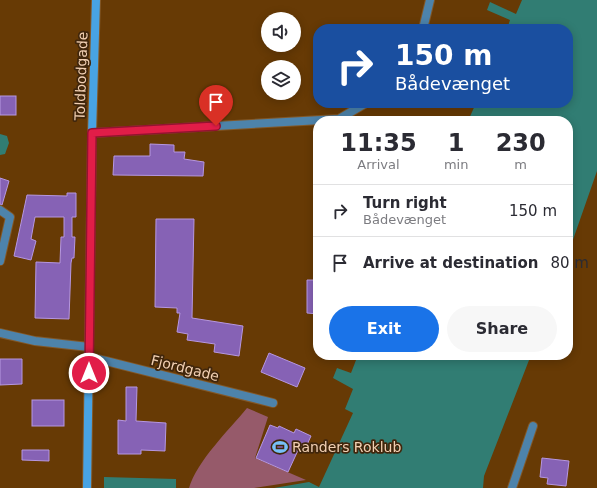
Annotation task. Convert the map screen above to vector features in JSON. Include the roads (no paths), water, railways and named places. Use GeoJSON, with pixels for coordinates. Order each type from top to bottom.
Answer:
{"type":"FeatureCollection","features":[{"type":"Feature","properties":{"kind":"street","name":"Toldbodgade"},"geometry":{"type":"LineString","coordinates":[[87,488],[92,133],[96,0]]}},
{"type":"Feature","properties":{"kind":"street"},"geometry":{"type":"LineString","coordinates":[[424,24],[430,0]]}},
{"type":"Feature","properties":{"kind":"street"},"geometry":{"type":"LineString","coordinates":[[344,116],[358,108]]}},
{"type":"Feature","properties":{"kind":"street"},"geometry":{"type":"LineString","coordinates":[[92,133],[313,120]]}},
{"type":"Feature","properties":{"kind":"street"},"geometry":{"type":"LineString","coordinates":[[0,210],[10,217],[0,261]]}},
{"type":"Feature","properties":{"kind":"street"},"geometry":{"type":"LineString","coordinates":[[0,333],[35,341],[89,347]]}},
{"type":"Feature","properties":{"kind":"street","name":"Fjordgade"},"geometry":{"type":"LineString","coordinates":[[90,357],[273,403]]}},
{"type":"Feature","properties":{"kind":"street"},"geometry":{"type":"LineString","coordinates":[[512,488],[533,426]]}},
{"type":"Feature","properties":{"kind":"water"},"geometry":{"type":"Polygon","coordinates":[[[522,0],[597,0],[597,171],[573,240],[573,116],[470,116],[474,108],[573,108],[573,24],[509,24],[510,20],[487,10],[490,2],[516,14],[522,0]]]}},
{"type":"Feature","properties":{"kind":"water"},"geometry":{"type":"Polygon","coordinates":[[[0,134],[7,136],[9,143],[5,154],[0,155],[0,134]]]}},
{"type":"Feature","properties":{"kind":"water"},"geometry":{"type":"Polygon","coordinates":[[[356,360],[529,360],[484,476],[483,488],[274,488],[309,482],[319,487],[353,413],[345,409],[353,389],[333,378],[337,368],[351,373],[356,360]]]}},
{"type":"Feature","properties":{"kind":"water"},"geometry":{"type":"Polygon","coordinates":[[[104,477],[176,479],[176,488],[104,488],[104,477]]]}},
{"type":"Feature","properties":{"kind":"place","name":"Randers Roklub"},"geometry":{"type":"Point","coordinates":[280,447]}}]}
